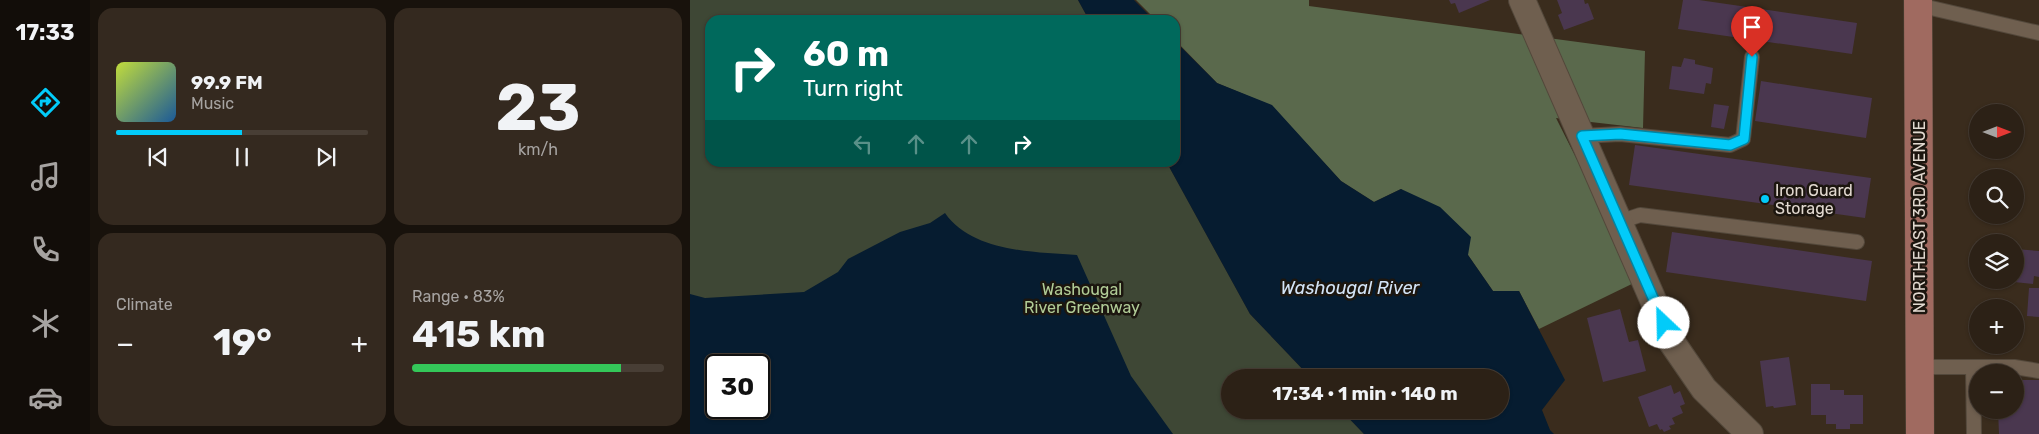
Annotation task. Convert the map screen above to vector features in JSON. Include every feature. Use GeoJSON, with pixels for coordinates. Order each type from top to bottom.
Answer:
{"type":"FeatureCollection","features":[{"type":"Feature","properties":{"kind":"main road","name":"NORTHEAST 3RD AVENUE"},"geometry":{"type":"LineString","coordinates":[[1918,3],[1920,434]]}},
{"type":"Feature","properties":{"kind":"street"},"geometry":{"type":"LineString","coordinates":[[1522,0],[1671,340],[1704,389],[1750,434]]}},
{"type":"Feature","properties":{"kind":"lane"},"geometry":{"type":"LineString","coordinates":[[1918,3],[2039,33]]}},
{"type":"Feature","properties":{"kind":"lane"},"geometry":{"type":"LineString","coordinates":[[1582,136],[1620,134],[1730,145],[1738,143],[1744,139],[1752,57]]}},
{"type":"Feature","properties":{"kind":"lane"},"geometry":{"type":"LineString","coordinates":[[1619,222],[1640,215],[1857,242]]}},
{"type":"Feature","properties":{"kind":"lane"},"geometry":{"type":"LineString","coordinates":[[1919,367],[1969,367]]}},
{"type":"Feature","properties":{"kind":"lane"},"geometry":{"type":"LineString","coordinates":[[2024,369],[2039,371]]}},
{"type":"Feature","properties":{"kind":"lane"},"geometry":{"type":"LineString","coordinates":[[1974,419],[1974,434]]}},
{"type":"Feature","properties":{"kind":"green space","name":"Washougal River Greenway"},"geometry":{"type":"Polygon","coordinates":[[[690,0],[1078,0],[1086,15],[705,15],[705,167],[1169,167],[1250,314],[1302,369],[1221,369],[1221,419],[1350,419],[1364,434],[690,434],[690,0]]]}},
{"type":"Feature","properties":{"kind":"green space"},"geometry":{"type":"Polygon","coordinates":[[[1136,0],[1309,0],[1309,6],[1645,51],[1643,128],[1556,118],[1638,281],[1539,329],[1519,291],[1493,291],[1468,255],[1401,189],[1374,202],[1341,181],[1272,106],[1217,83],[1180,45],[1180,15],[1151,15],[1136,0]]]}},
{"type":"Feature","properties":{"kind":"water"},"geometry":{"type":"Polygon","coordinates":[[[1078,0],[1134,0],[1149,15],[1086,15],[1078,0]]]}},
{"type":"Feature","properties":{"kind":"water","name":"Washougal River"},"geometry":{"type":"Polygon","coordinates":[[[1180,46],[1217,83],[1272,105],[1341,181],[1374,202],[1401,189],[1440,207],[1471,237],[1468,255],[1493,291],[1519,291],[1565,380],[1542,410],[1550,430],[1554,434],[1364,434],[1350,419],[1509,419],[1509,369],[1302,369],[1250,314],[1169,167],[1180,167],[1180,46]]]}},
{"type":"Feature","properties":{"kind":"water"},"geometry":{"type":"Polygon","coordinates":[[[945,213],[957,226],[971,236],[987,243],[1023,251],[1077,255],[1131,376],[1173,434],[690,434],[690,294],[705,298],[804,292],[838,272],[848,259],[900,232],[930,223],[945,213]]]}},
{"type":"Feature","properties":{"kind":"building"},"geometry":{"type":"Polygon","coordinates":[[[1449,0],[1490,0],[1459,13],[1455,3],[1451,4],[1449,0]]]}},
{"type":"Feature","properties":{"kind":"building"},"geometry":{"type":"Polygon","coordinates":[[[1557,0],[1584,0],[1585,4],[1588,3],[1594,19],[1564,30],[1558,15],[1562,13],[1557,0]]]}},
{"type":"Feature","properties":{"kind":"building"},"geometry":{"type":"Polygon","coordinates":[[[1683,0],[1699,0],[1857,23],[1852,54],[1678,29],[1683,0]]]}},
{"type":"Feature","properties":{"kind":"building"},"geometry":{"type":"Polygon","coordinates":[[[1684,58],[1695,60],[1695,64],[1713,68],[1711,84],[1706,83],[1704,94],[1669,89],[1672,66],[1681,67],[1684,58]]]}},
{"type":"Feature","properties":{"kind":"building"},"geometry":{"type":"Polygon","coordinates":[[[1761,81],[1872,98],[1866,138],[1755,121],[1761,81]]]}},
{"type":"Feature","properties":{"kind":"building"},"geometry":{"type":"Polygon","coordinates":[[[1714,104],[1729,106],[1724,129],[1711,127],[1714,104]]]}},
{"type":"Feature","properties":{"kind":"building"},"geometry":{"type":"Polygon","coordinates":[[[1635,145],[1871,178],[1865,218],[1629,185],[1635,145]]]}},
{"type":"Feature","properties":{"kind":"building"},"geometry":{"type":"Polygon","coordinates":[[[1672,232],[1872,261],[1866,301],[1666,272],[1672,232]]]}},
{"type":"Feature","properties":{"kind":"building"},"geometry":{"type":"Polygon","coordinates":[[[2024,250],[2039,251],[2039,277],[2034,276],[2033,284],[2024,283],[2024,250]]]}},
{"type":"Feature","properties":{"kind":"building"},"geometry":{"type":"Polygon","coordinates":[[[2029,288],[2039,288],[2039,317],[2027,316],[2029,288]]]}},
{"type":"Feature","properties":{"kind":"building"},"geometry":{"type":"Polygon","coordinates":[[[1620,309],[1629,342],[1638,340],[1646,371],[1603,382],[1587,318],[1620,309]]]}},
{"type":"Feature","properties":{"kind":"building"},"geometry":{"type":"Polygon","coordinates":[[[1789,357],[1796,405],[1774,408],[1773,406],[1766,407],[1760,361],[1789,357]]]}},
{"type":"Feature","properties":{"kind":"building"},"geometry":{"type":"Polygon","coordinates":[[[2024,380],[2039,380],[2039,434],[1999,434],[1998,419],[2024,419],[2024,380]]]}},
{"type":"Feature","properties":{"kind":"building"},"geometry":{"type":"Polygon","coordinates":[[[1811,384],[1830,384],[1830,390],[1844,390],[1844,395],[1863,395],[1863,424],[1850,424],[1850,429],[1836,429],[1836,424],[1826,424],[1826,415],[1811,415],[1811,384]]]}},
{"type":"Feature","properties":{"kind":"building"},"geometry":{"type":"Polygon","coordinates":[[[1671,385],[1674,394],[1680,391],[1685,404],[1680,406],[1683,413],[1672,418],[1675,424],[1669,426],[1671,429],[1664,432],[1662,429],[1660,430],[1657,424],[1649,427],[1638,397],[1671,385]]]}},
{"type":"Feature","properties":{"kind":"place","name":"Iron Guard Storage"},"geometry":{"type":"Point","coordinates":[1765,199]}},
{"type":"Feature","properties":{"kind":"route"},"geometry":{"type":"LineString","coordinates":[[1664,323],[1582,136],[1620,134],[1730,145],[1738,143],[1744,139],[1752,57]]}}]}
